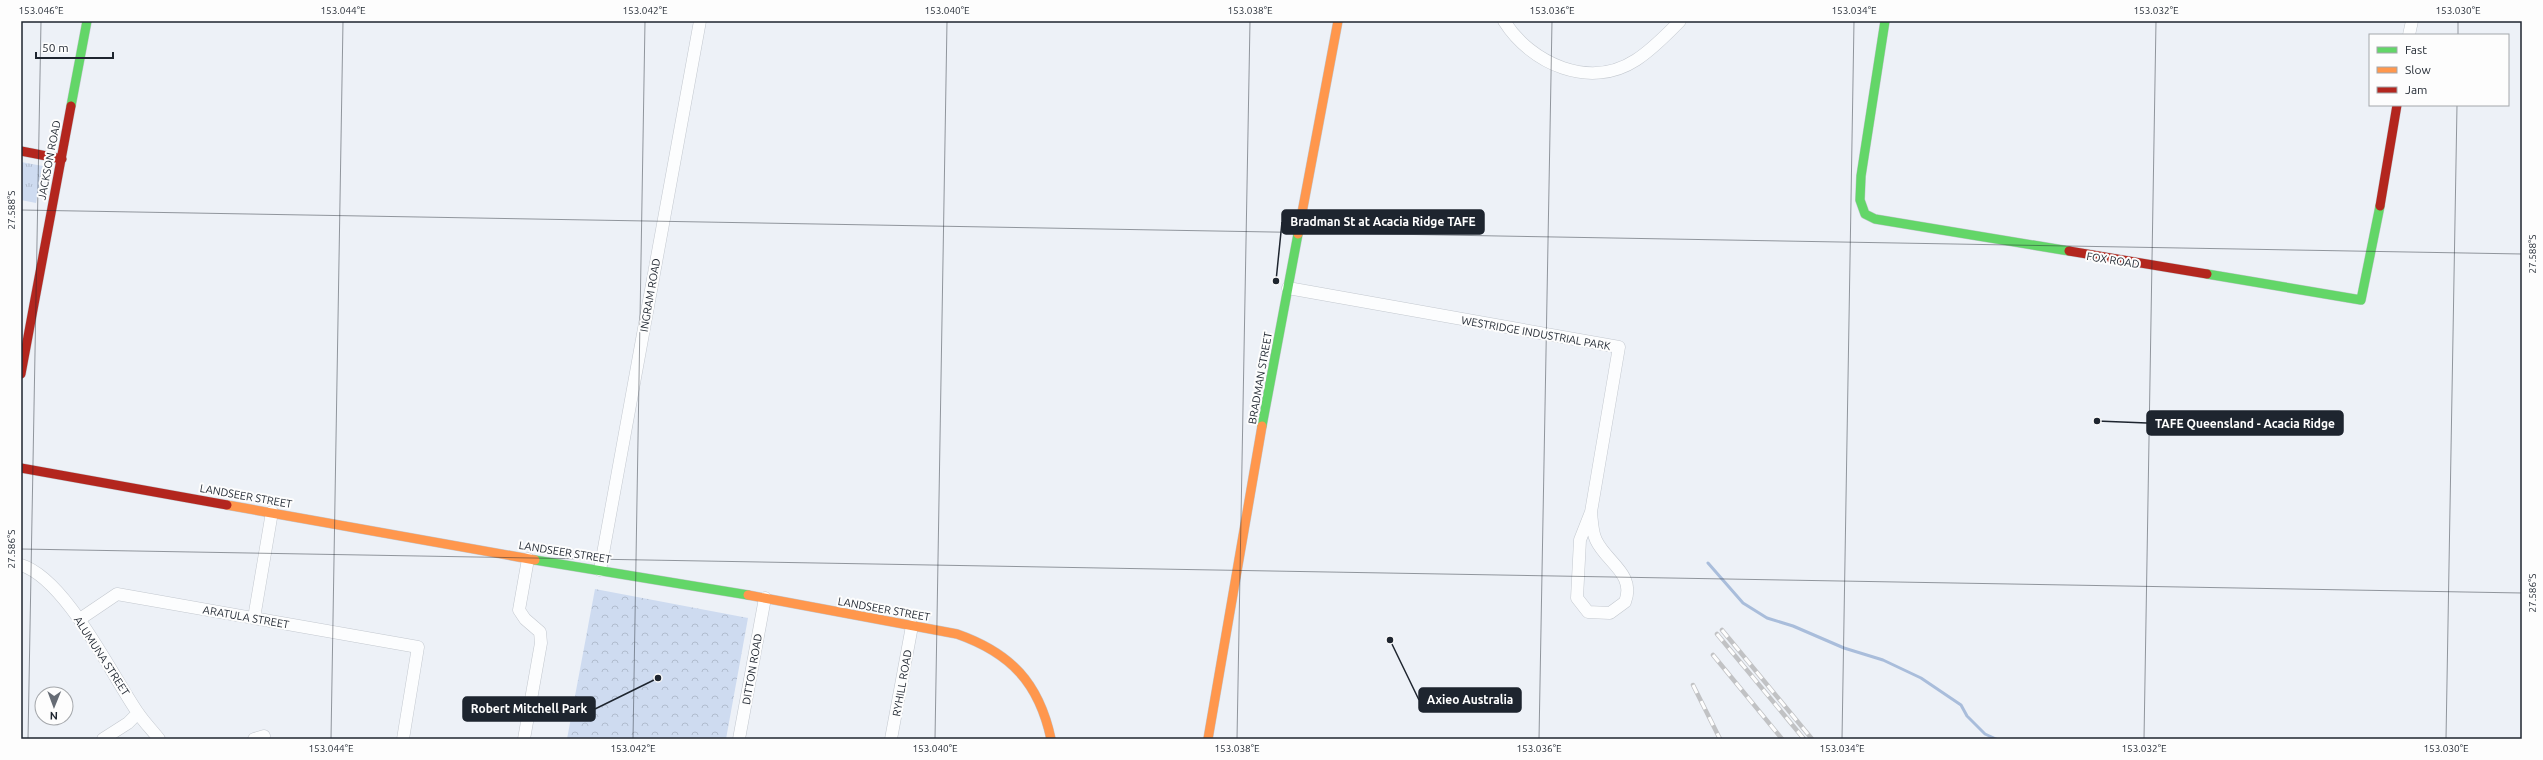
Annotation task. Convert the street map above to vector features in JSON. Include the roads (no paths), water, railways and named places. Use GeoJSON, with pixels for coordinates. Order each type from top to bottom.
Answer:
{"type":"FeatureCollection","features":[{"type":"Feature","properties":{"kind":"street","name":"JACKSON ROAD"},"geometry":{"type":"LineString","coordinates":[[21,374],[87,21]]}},
{"type":"Feature","properties":{"kind":"street","name":"INGRAM ROAD"},"geometry":{"type":"LineString","coordinates":[[600,570],[700,21]]}},
{"type":"Feature","properties":{"kind":"street","name":"BRADMAN STREET"},"geometry":{"type":"LineString","coordinates":[[1208,739],[1224,639],[1317,122],[1338,21]]}},
{"type":"Feature","properties":{"kind":"street"},"geometry":{"type":"LineString","coordinates":[[1504,21],[1517,41],[1546,62],[1590,74],[1615,70],[1636,61],[1658,43],[1680,21]]}},
{"type":"Feature","properties":{"kind":"street","name":"FOX ROAD"},"geometry":{"type":"LineString","coordinates":[[1886,21],[1872,94],[1862,176],[1860,200],[1865,214],[1875,219],[2121,261],[2361,300],[2374,241],[2397,106]]}},
{"type":"Feature","properties":{"kind":"street"},"geometry":{"type":"LineString","coordinates":[[2409,34],[2412,21]]}},
{"type":"Feature","properties":{"kind":"street"},"geometry":{"type":"LineString","coordinates":[[21,151],[62,159]]}},
{"type":"Feature","properties":{"kind":"street","name":"WESTRIDGE INDUSTRIAL PARK"},"geometry":{"type":"LineString","coordinates":[[1288,288],[1619,347],[1591,512],[1580,540],[1577,598],[1588,612],[1610,613],[1622,607],[1625,602],[1628,588],[1624,574],[1596,540],[1591,512]]}},
{"type":"Feature","properties":{"kind":"street","name":"LANDSEER STREET"},"geometry":{"type":"LineString","coordinates":[[21,468],[528,558],[765,598],[970,638],[990,647],[1008,660],[1025,677],[1039,699],[1051,739]]}},
{"type":"Feature","properties":{"kind":"street"},"geometry":{"type":"LineString","coordinates":[[254,618],[272,512]]}},
{"type":"Feature","properties":{"kind":"street"},"geometry":{"type":"LineString","coordinates":[[524,739],[541,642],[540,632],[525,619],[519,610],[528,558]]}},
{"type":"Feature","properties":{"kind":"street","name":"ALUMUNA STREET"},"geometry":{"type":"LineString","coordinates":[[21,565],[34,569],[80,619],[138,713],[159,739]]}},
{"type":"Feature","properties":{"kind":"street","name":"ARATULA STREET"},"geometry":{"type":"LineString","coordinates":[[80,619],[117,594],[418,647],[403,739]]}},
{"type":"Feature","properties":{"kind":"street","name":"DITTON ROAD"},"geometry":{"type":"LineString","coordinates":[[739,739],[765,598]]}},
{"type":"Feature","properties":{"kind":"street","name":"RYHILL ROAD"},"geometry":{"type":"LineString","coordinates":[[891,739],[912,626]]}},
{"type":"Feature","properties":{"kind":"street"},"geometry":{"type":"LineString","coordinates":[[103,739],[128,723],[138,713]]}},
{"type":"Feature","properties":{"kind":"waterway"},"geometry":{"type":"LineString","coordinates":[[1708,563],[1743,603],[1767,618],[1793,626],[1844,648],[1883,660],[1921,678],[1961,705],[1967,716],[1985,734],[1996,739]]}},
{"type":"Feature","properties":{"kind":"railway"},"geometry":{"type":"LineString","coordinates":[[1722,630],[1812,739]]}},
{"type":"Feature","properties":{"kind":"railway"},"geometry":{"type":"LineString","coordinates":[[1717,634],[1804,739]]}},
{"type":"Feature","properties":{"kind":"railway"},"geometry":{"type":"LineString","coordinates":[[1713,655],[1782,739]]}},
{"type":"Feature","properties":{"kind":"railway"},"geometry":{"type":"LineString","coordinates":[[1693,685],[1720,739]]}},
{"type":"Feature","properties":{"kind":"place","name":"Bradman St at Acacia Ridge TAFE"},"geometry":{"type":"Point","coordinates":[1276,281]}},
{"type":"Feature","properties":{"kind":"place","name":"TAFE Queensland - Acacia Ridge"},"geometry":{"type":"Point","coordinates":[2097,421]}},
{"type":"Feature","properties":{"kind":"place","name":"Axieo Australia"},"geometry":{"type":"Point","coordinates":[1390,640]}},
{"type":"Feature","properties":{"kind":"place","name":"Robert Mitchell Park"},"geometry":{"type":"Point","coordinates":[658,678]}}]}
